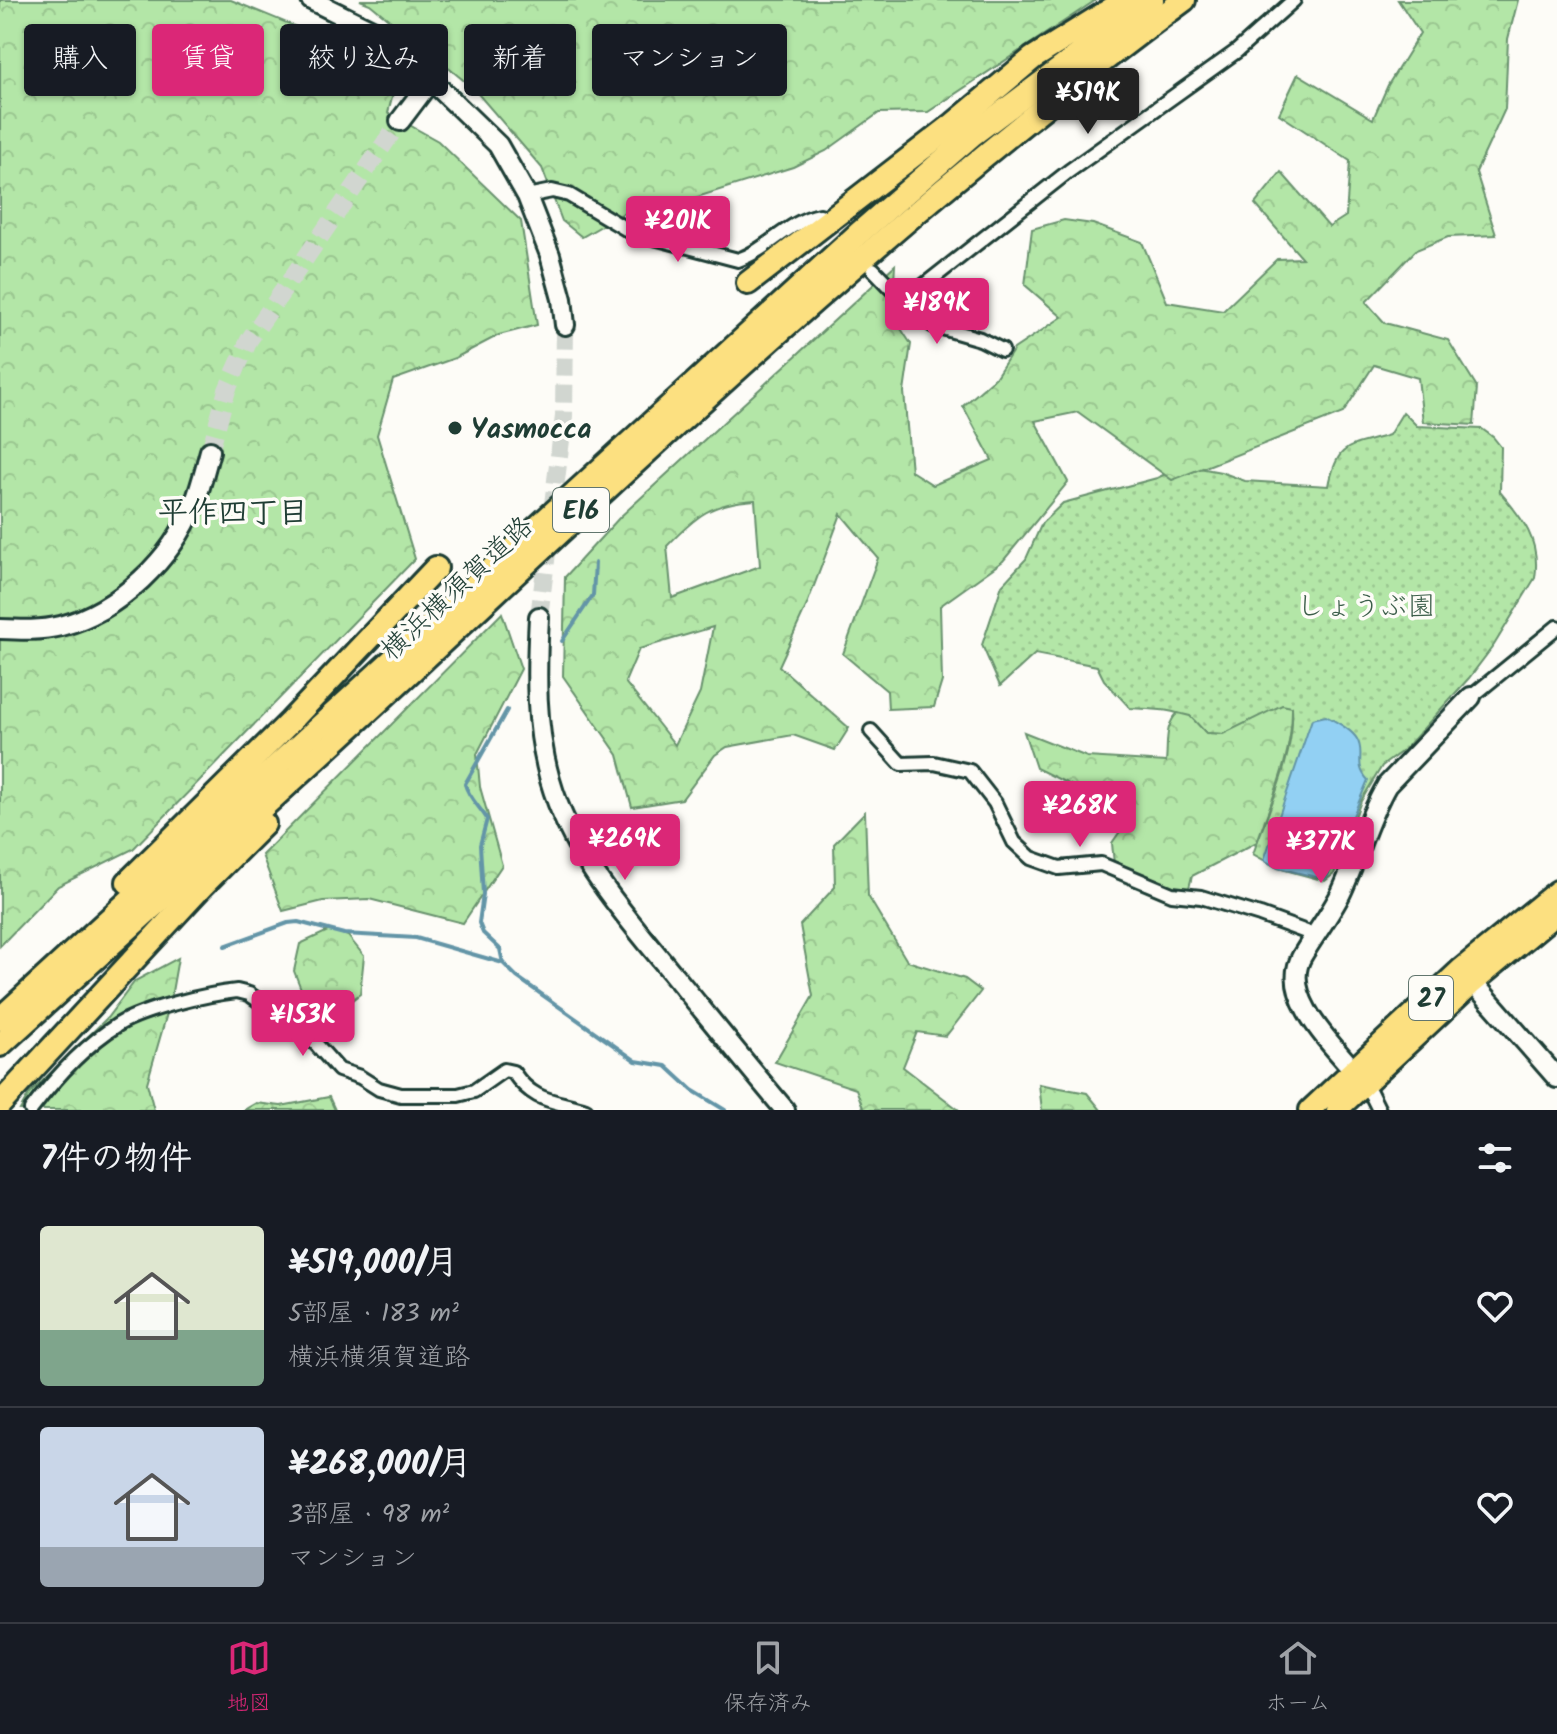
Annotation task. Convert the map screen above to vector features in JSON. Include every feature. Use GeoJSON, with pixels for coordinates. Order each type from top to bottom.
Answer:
{"type":"FeatureCollection","features":[{"type":"Feature","properties":{"kind":"highway"},"geometry":{"type":"LineString","coordinates":[[748,283],[954,124],[1033,58],[1126,0]]}},
{"type":"Feature","properties":{"kind":"highway","name":"横浜横須賀道路"},"geometry":{"type":"LineString","coordinates":[[0,1017],[858,234],[972,135],[1152,0]]}},
{"type":"Feature","properties":{"kind":"highway","name":"横浜横須賀道路"},"geometry":{"type":"LineString","coordinates":[[0,1045],[761,346],[1067,88],[1184,0]]}},
{"type":"Feature","properties":{"kind":"highway"},"geometry":{"type":"LineString","coordinates":[[0,1017],[61,948],[290,722],[436,568]]}},
{"type":"Feature","properties":{"kind":"highway"},"geometry":{"type":"LineString","coordinates":[[0,1104],[202,886],[420,662]]}},
{"type":"Feature","properties":{"kind":"main road","name":"27"},"geometry":{"type":"LineString","coordinates":[[1310,1110],[1360,1076],[1557,891]]}},
{"type":"Feature","properties":{"kind":"main road","name":"27"},"geometry":{"type":"LineString","coordinates":[[1467,976],[1557,913]]}},
{"type":"Feature","properties":{"kind":"main road","name":"27"},"geometry":{"type":"LineString","coordinates":[[1337,1110],[1360,1076]]}},
{"type":"Feature","properties":{"kind":"street"},"geometry":{"type":"LineString","coordinates":[[311,0],[360,24]]}},
{"type":"Feature","properties":{"kind":"street"},"geometry":{"type":"LineString","coordinates":[[873,269],[904,301],[1069,171],[1237,51],[1294,0]]}},
{"type":"Feature","properties":{"kind":"street"},"geometry":{"type":"LineString","coordinates":[[400,121],[419,96]]}},
{"type":"Feature","properties":{"kind":"street"},"geometry":{"type":"LineString","coordinates":[[447,96],[498,145],[527,196],[550,255],[562,299],[565,325]]}},
{"type":"Feature","properties":{"kind":"street"},"geometry":{"type":"LineString","coordinates":[[527,196],[552,191],[569,195],[631,232],[738,260],[751,256],[795,224],[820,215]]}},
{"type":"Feature","properties":{"kind":"street"},"geometry":{"type":"LineString","coordinates":[[907,298],[918,314],[932,325],[980,339],[1002,350]]}},
{"type":"Feature","properties":{"kind":"street"},"geometry":{"type":"LineString","coordinates":[[0,629],[35,630],[63,626],[99,610],[130,589],[165,554],[181,530],[194,505],[210,451]]}},
{"type":"Feature","properties":{"kind":"street"},"geometry":{"type":"LineString","coordinates":[[539,617],[535,674],[537,709],[550,780],[563,816],[600,885],[785,1110]]}},
{"type":"Feature","properties":{"kind":"street"},"geometry":{"type":"LineString","coordinates":[[1379,1110],[1360,1076],[1304,1009],[1297,975],[1301,958],[1341,893],[1376,802],[1387,785],[1471,697],[1557,627]]}},
{"type":"Feature","properties":{"kind":"street"},"geometry":{"type":"LineString","coordinates":[[871,731],[901,764],[934,763],[970,771],[995,803],[1014,842],[1031,858],[1059,868],[1101,864],[1172,894],[1201,897],[1317,936]]}},
{"type":"Feature","properties":{"kind":"street"},"geometry":{"type":"LineString","coordinates":[[1467,976],[1557,1078]]}},
{"type":"Feature","properties":{"kind":"street"},"geometry":{"type":"LineString","coordinates":[[31,1110],[47,1089],[120,1023],[148,1012],[237,991],[249,994],[308,1035],[339,1070],[360,1077],[379,1089],[401,1095],[458,1095],[474,1091],[504,1070],[513,1072],[519,1081],[548,1102],[586,1110]]}},
{"type":"Feature","properties":{"kind":"green space"},"geometry":{"type":"Polygon","coordinates":[[[0,0],[231,0],[289,24],[280,24],[280,96],[392,96],[388,113],[438,141],[521,221],[537,325],[499,335],[455,358],[393,380],[377,435],[415,559],[133,849],[58,886],[0,946],[0,0]]]}},
{"type":"Feature","properties":{"kind":"green space"},"geometry":{"type":"Polygon","coordinates":[[[360,0],[1096,0],[928,112],[879,113],[826,151],[793,167],[678,203],[641,203],[582,237],[562,221],[542,168],[480,96],[576,96],[576,24],[464,24],[464,81],[448,68],[448,24],[395,24],[370,4],[360,0]]]}},
{"type":"Feature","properties":{"kind":"green space"},"geometry":{"type":"Polygon","coordinates":[[[1398,0],[1518,0],[1508,39],[1505,109],[1476,172],[1496,235],[1448,237],[1416,250],[1366,302],[1385,323],[1448,340],[1477,387],[1474,425],[1423,422],[1418,378],[1374,365],[1343,413],[1172,480],[1078,412],[1035,421],[1068,482],[1003,561],[940,606],[942,681],[934,707],[888,709],[887,691],[843,654],[878,558],[841,514],[806,607],[779,666],[849,728],[835,750],[793,735],[727,747],[715,755],[682,799],[632,807],[618,755],[563,676],[565,577],[620,517],[895,265],[892,315],[911,344],[904,392],[911,471],[933,485],[992,460],[963,406],[995,378],[1014,349],[1062,317],[1025,285],[1032,229],[1064,220],[1093,224],[1142,242],[1167,302],[1223,311],[1277,259],[1302,258],[1255,204],[1281,172],[1329,227],[1346,216],[1350,161],[1279,114],[1298,74],[1373,119],[1388,85],[1420,33],[1398,0]],[[755,500],[727,504],[706,512],[667,546],[672,598],[760,566],[755,500]],[[713,627],[639,649],[625,682],[675,745],[700,693],[713,627]]]}},
{"type":"Feature","properties":{"kind":"green space","name":"しょうぶ園"},"geometry":{"type":"Polygon","coordinates":[[[1403,412],[1417,426],[1482,429],[1501,447],[1500,492],[1528,530],[1535,552],[1535,578],[1494,645],[1469,678],[1405,749],[1382,766],[1361,801],[1334,874],[1325,881],[1278,868],[1253,854],[1285,763],[1292,707],[1223,734],[1206,733],[1180,714],[1130,708],[1104,680],[1097,666],[1035,654],[1000,686],[982,645],[1002,585],[1026,559],[1042,523],[1063,503],[1157,478],[1174,470],[1194,467],[1245,481],[1329,486],[1341,453],[1355,445],[1389,435],[1403,412]]]}},
{"type":"Feature","properties":{"kind":"green space"},"geometry":{"type":"Polygon","coordinates":[[[502,613],[521,669],[477,754],[480,787],[502,865],[463,923],[369,899],[323,901],[283,911],[262,855],[502,613]]]}},
{"type":"Feature","properties":{"kind":"green space"},"geometry":{"type":"Polygon","coordinates":[[[1282,705],[1292,707],[1289,742],[1257,842],[1192,876],[1186,900],[1114,864],[1112,843],[1130,817],[1126,797],[1087,793],[1036,768],[1024,732],[1087,757],[1166,762],[1170,723],[1178,713],[1190,716],[1206,733],[1223,734],[1282,705]]]}},
{"type":"Feature","properties":{"kind":"green space"},"geometry":{"type":"Polygon","coordinates":[[[865,812],[868,896],[907,961],[965,979],[981,991],[946,1036],[917,1032],[903,1067],[959,1110],[864,1110],[856,1089],[775,1062],[813,996],[800,925],[835,887],[834,844],[865,812]]]}},
{"type":"Feature","properties":{"kind":"green space"},"geometry":{"type":"Polygon","coordinates":[[[330,930],[348,936],[364,956],[360,994],[330,1017],[303,994],[294,971],[300,944],[330,930]]]}},
{"type":"Feature","properties":{"kind":"green space"},"geometry":{"type":"Polygon","coordinates":[[[178,958],[170,1003],[147,1083],[154,1110],[20,1110],[29,1094],[107,1018],[135,981],[178,958]]]}},
{"type":"Feature","properties":{"kind":"green space"},"geometry":{"type":"Polygon","coordinates":[[[1039,1084],[1087,1093],[1101,1110],[1042,1110],[1039,1084]]]}},
{"type":"Feature","properties":{"kind":"green space"},"geometry":{"type":"Polygon","coordinates":[[[329,1097],[335,1110],[244,1110],[256,1103],[281,1106],[329,1097]]]}},
{"type":"Feature","properties":{"kind":"water"},"geometry":{"type":"Polygon","coordinates":[[[1326,716],[1357,739],[1361,769],[1368,780],[1325,879],[1278,868],[1264,860],[1312,719],[1326,716]]]}},
{"type":"Feature","properties":{"kind":"waterway"},"geometry":{"type":"LineString","coordinates":[[562,641],[593,595],[595,563]]}},
{"type":"Feature","properties":{"kind":"waterway"},"geometry":{"type":"LineString","coordinates":[[503,963],[500,949],[483,933],[479,923],[483,894],[480,845],[487,819],[465,784],[507,710]]}},
{"type":"Feature","properties":{"kind":"waterway"},"geometry":{"type":"LineString","coordinates":[[225,946],[298,922],[344,934],[416,938],[503,963],[517,977],[636,1061],[666,1066],[692,1090],[725,1110]]}},
{"type":"Feature","properties":{"kind":"tunnel"},"geometry":{"type":"LineString","coordinates":[[210,451],[227,390],[249,340],[400,121]]}},
{"type":"Feature","properties":{"kind":"tunnel"},"geometry":{"type":"LineString","coordinates":[[539,617],[564,416],[565,325]]}},
{"type":"Feature","properties":{"kind":"place","name":"Yasmocca"},"geometry":{"type":"Point","coordinates":[455,428]}},
{"type":"Feature","properties":{"kind":"district","name":"平作四丁目"},"geometry":{"type":"Point","coordinates":[233,512]}}]}
